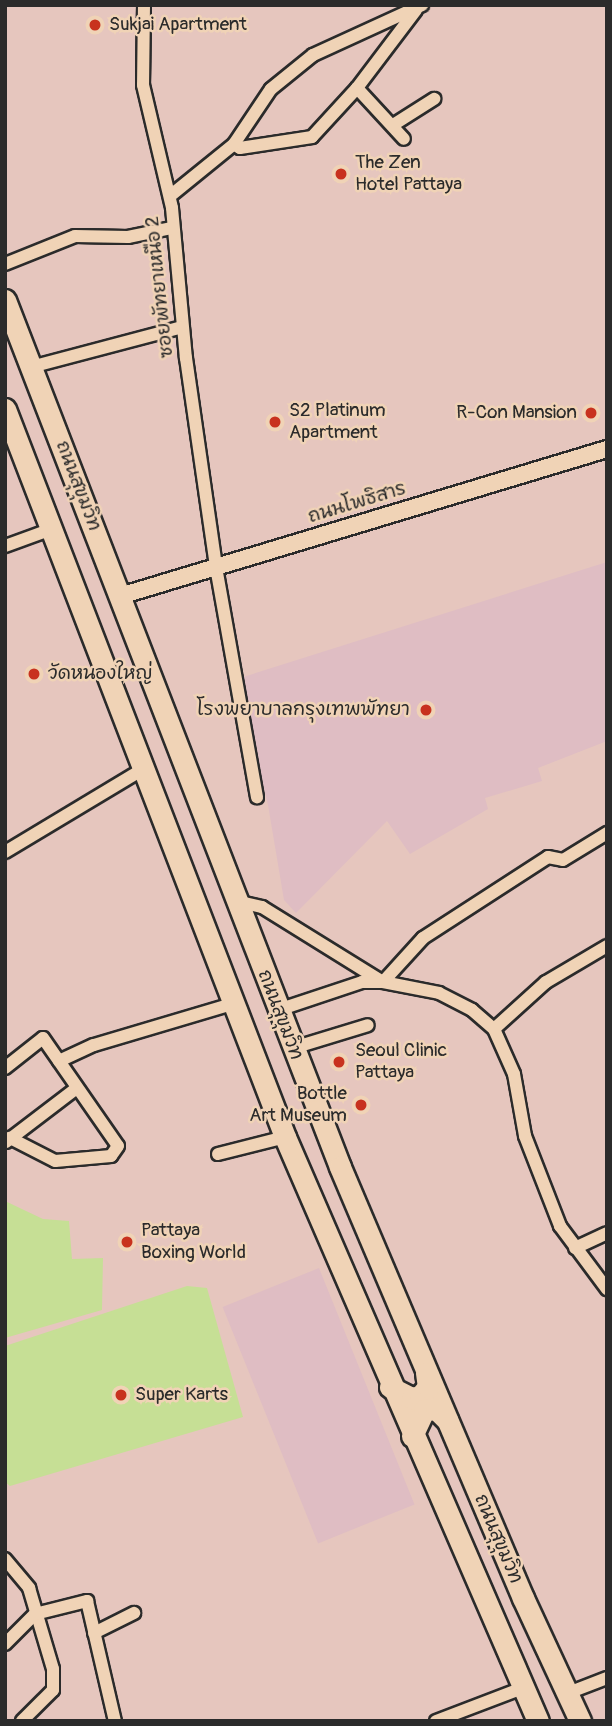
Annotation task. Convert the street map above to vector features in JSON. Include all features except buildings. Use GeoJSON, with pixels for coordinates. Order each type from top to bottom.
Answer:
{"type":"FeatureCollection","features":[{"type":"Feature","properties":{"kind":"highway","name":"ถนนสุขุมวิท"},"geometry":{"type":"LineString","coordinates":[[5,300],[293,1048],[426,1373],[580,1721]]}},
{"type":"Feature","properties":{"kind":"highway","name":"ถนนสุขุมวิท"},"geometry":{"type":"LineString","coordinates":[[5,409],[285,1137],[390,1387],[538,1721]]}},
{"type":"Feature","properties":{"kind":"highway"},"geometry":{"type":"LineString","coordinates":[[390,1387],[412,1398],[420,1396],[428,1387],[426,1373]]}},
{"type":"Feature","properties":{"kind":"highway"},"geometry":{"type":"LineString","coordinates":[[412,1436],[424,1410],[436,1409],[447,1420]]}},
{"type":"Feature","properties":{"kind":"street","name":"ซอยพัทยาเหนือ 2"},"geometry":{"type":"LineString","coordinates":[[145,5],[140,57],[143,85],[170,196],[182,327],[216,567],[257,797]]}},
{"type":"Feature","properties":{"kind":"street"},"geometry":{"type":"LineString","coordinates":[[234,144],[240,148],[312,137],[358,88],[421,6]]}},
{"type":"Feature","properties":{"kind":"street"},"geometry":{"type":"LineString","coordinates":[[170,196],[234,144],[271,89],[313,55],[421,6]]}},
{"type":"Feature","properties":{"kind":"street"},"geometry":{"type":"LineString","coordinates":[[358,88],[404,139]]}},
{"type":"Feature","properties":{"kind":"street"},"geometry":{"type":"LineString","coordinates":[[393,125],[434,99]]}},
{"type":"Feature","properties":{"kind":"street"},"geometry":{"type":"LineString","coordinates":[[5,264],[75,236],[128,237],[172,228]]}},
{"type":"Feature","properties":{"kind":"street"},"geometry":{"type":"LineString","coordinates":[[30,367],[182,327]]}},
{"type":"Feature","properties":{"kind":"street","name":"ถนนโพธิสาร"},"geometry":{"type":"LineString","coordinates":[[120,596],[607,449]]}},
{"type":"Feature","properties":{"kind":"street"},"geometry":{"type":"LineString","coordinates":[[5,546],[52,529]]}},
{"type":"Feature","properties":{"kind":"street"},"geometry":{"type":"LineString","coordinates":[[5,852],[143,769]]}},
{"type":"Feature","properties":{"kind":"street"},"geometry":{"type":"LineString","coordinates":[[383,982],[423,938],[548,857],[563,860],[607,833]]}},
{"type":"Feature","properties":{"kind":"street"},"geometry":{"type":"LineString","coordinates":[[236,901],[262,906],[383,982]]}},
{"type":"Feature","properties":{"kind":"street"},"geometry":{"type":"LineString","coordinates":[[494,1029],[546,982],[607,946]]}},
{"type":"Feature","properties":{"kind":"street"},"geometry":{"type":"LineString","coordinates":[[278,1010],[362,982],[383,982],[439,993],[472,1010],[494,1029],[514,1074],[525,1136],[542,1189],[575,1248],[607,1289]]}},
{"type":"Feature","properties":{"kind":"street"},"geometry":{"type":"LineString","coordinates":[[59,1061],[94,1045],[232,1004]]}},
{"type":"Feature","properties":{"kind":"street"},"geometry":{"type":"LineString","coordinates":[[293,1048],[368,1025]]}},
{"type":"Feature","properties":{"kind":"street"},"geometry":{"type":"LineString","coordinates":[[5,1068],[43,1038],[116,1142],[117,1152],[55,1161],[8,1140],[77,1088]]}},
{"type":"Feature","properties":{"kind":"street"},"geometry":{"type":"LineString","coordinates":[[218,1154],[285,1137]]}},
{"type":"Feature","properties":{"kind":"street"},"geometry":{"type":"LineString","coordinates":[[575,1248],[607,1233]]}},
{"type":"Feature","properties":{"kind":"street"},"geometry":{"type":"LineString","coordinates":[[5,1559],[29,1588],[53,1669],[53,1690],[22,1721]]}},
{"type":"Feature","properties":{"kind":"street"},"geometry":{"type":"LineString","coordinates":[[5,1644],[35,1614],[87,1601],[115,1721]]}},
{"type":"Feature","properties":{"kind":"street"},"geometry":{"type":"LineString","coordinates":[[94,1633],[134,1613]]}},
{"type":"Feature","properties":{"kind":"street"},"geometry":{"type":"LineString","coordinates":[[568,1693],[607,1678]]}},
{"type":"Feature","properties":{"kind":"street"},"geometry":{"type":"LineString","coordinates":[[436,1721],[523,1688]]}},
{"type":"Feature","properties":{"kind":"shaded area","name":"โรงพยาบาลกรุงเทพพัทยา"},"geometry":{"type":"Polygon","coordinates":[[[607,562],[607,741],[538,768],[542,781],[485,798],[488,809],[410,854],[387,821],[296,913],[284,900],[268,805],[237,679],[607,562]]]}},
{"type":"Feature","properties":{"kind":"shaded area"},"geometry":{"type":"Polygon","coordinates":[[[319,1268],[415,1504],[318,1543],[223,1307],[319,1268]]]}},
{"type":"Feature","properties":{"kind":"green space"},"geometry":{"type":"Polygon","coordinates":[[[5,1201],[43,1219],[69,1221],[72,1259],[103,1258],[102,1310],[5,1338],[5,1201]]]}},
{"type":"Feature","properties":{"kind":"green space","name":"Super Karts"},"geometry":{"type":"Polygon","coordinates":[[[187,1286],[207,1288],[243,1417],[10,1486],[5,1482],[5,1346],[187,1286]]]}},
{"type":"Feature","properties":{"kind":"place","name":"Sukjai Apartment"},"geometry":{"type":"Point","coordinates":[95,25]}},
{"type":"Feature","properties":{"kind":"place","name":"The Zen Hotel Pattaya"},"geometry":{"type":"Point","coordinates":[341,174]}},
{"type":"Feature","properties":{"kind":"place","name":"R-Con Mansion"},"geometry":{"type":"Point","coordinates":[591,413]}},
{"type":"Feature","properties":{"kind":"place","name":"S2 Platinum Apartment"},"geometry":{"type":"Point","coordinates":[275,422]}},
{"type":"Feature","properties":{"kind":"place","name":"วัดหนองใหญ่"},"geometry":{"type":"Point","coordinates":[34,674]}},
{"type":"Feature","properties":{"kind":"place","name":"โรงพยาบาลกรุงเทพพัทยา"},"geometry":{"type":"Point","coordinates":[426,710]}},
{"type":"Feature","properties":{"kind":"place","name":"Seoul Clinic Pattaya"},"geometry":{"type":"Point","coordinates":[339,1062]}},
{"type":"Feature","properties":{"kind":"place","name":"Bottle Art Museum"},"geometry":{"type":"Point","coordinates":[361,1105]}},
{"type":"Feature","properties":{"kind":"place","name":"Pattaya Boxing World"},"geometry":{"type":"Point","coordinates":[127,1242]}},
{"type":"Feature","properties":{"kind":"place","name":"Super Karts"},"geometry":{"type":"Point","coordinates":[121,1395]}}]}
